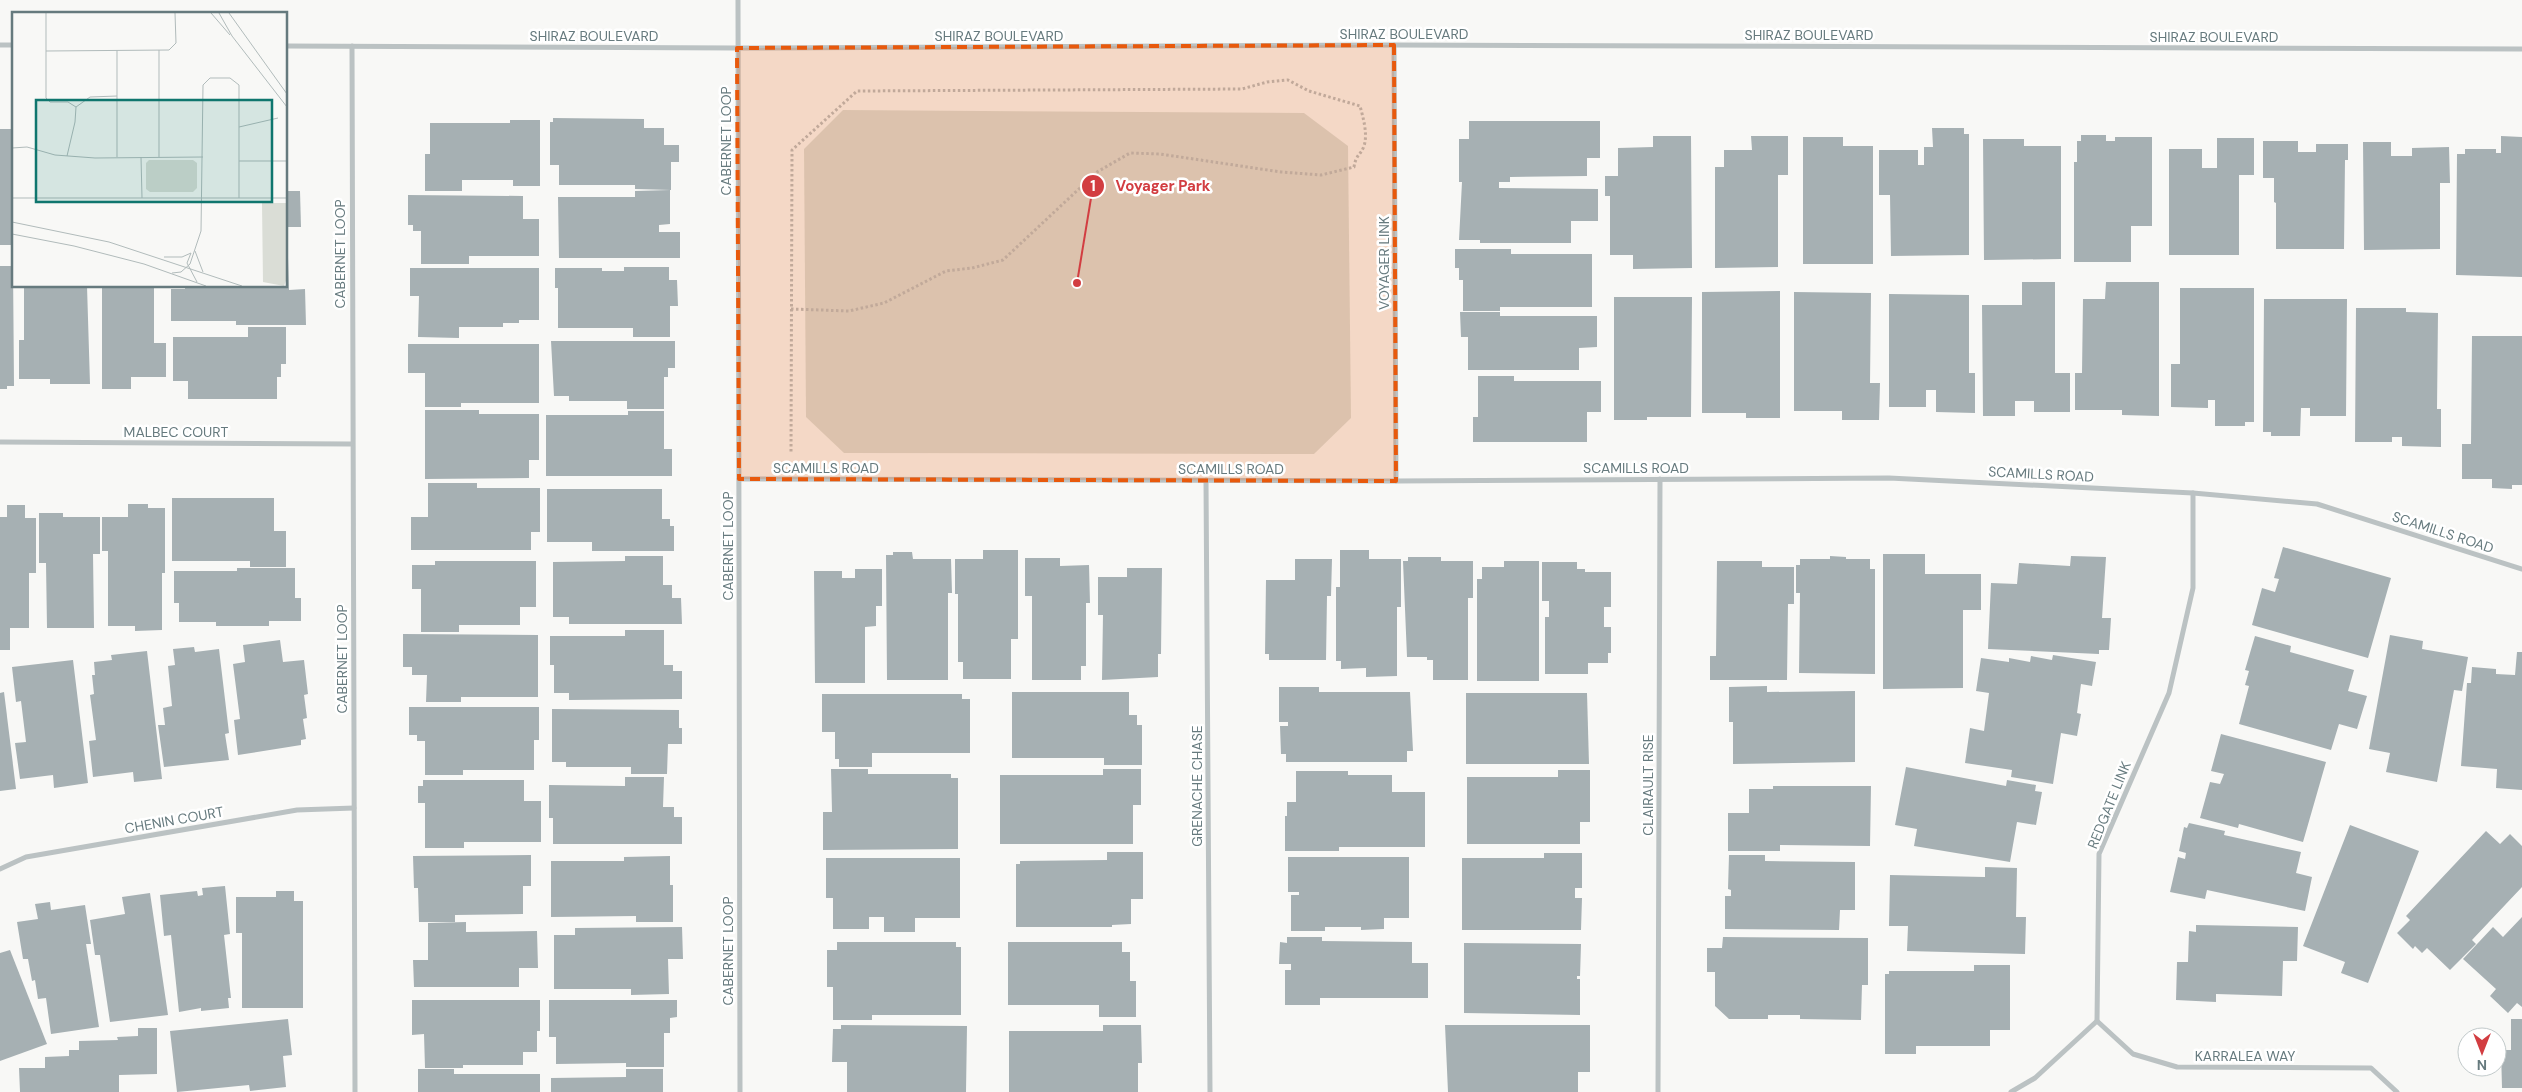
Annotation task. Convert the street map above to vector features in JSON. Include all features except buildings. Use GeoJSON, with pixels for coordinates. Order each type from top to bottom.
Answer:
{"type":"FeatureCollection","features":[{"type":"Feature","properties":{"kind":"street","name":"CABERNET LOOP"},"geometry":{"type":"LineString","coordinates":[[738,0],[740,1092]]}},
{"type":"Feature","properties":{"kind":"street","name":"SHIRAZ BOULEVARD"},"geometry":{"type":"LineString","coordinates":[[288,46],[737,48],[1394,44],[2522,49]]}},
{"type":"Feature","properties":{"kind":"street","name":"VOYAGER LINK"},"geometry":{"type":"LineString","coordinates":[[1394,44],[1396,481]]}},
{"type":"Feature","properties":{"kind":"street","name":"CABERNET LOOP"},"geometry":{"type":"LineString","coordinates":[[352,46],[355,1092]]}},
{"type":"Feature","properties":{"kind":"street","name":"MALBEC COURT"},"geometry":{"type":"LineString","coordinates":[[0,442],[352,444]]}},
{"type":"Feature","properties":{"kind":"street","name":"SCAMILLS ROAD"},"geometry":{"type":"LineString","coordinates":[[739,479],[1396,481],[1889,478],[2193,493],[2317,504],[2522,569]]}},
{"type":"Feature","properties":{"kind":"street","name":"CLAIRAULT RISE"},"geometry":{"type":"LineString","coordinates":[[1658,1092],[1660,479]]}},
{"type":"Feature","properties":{"kind":"street","name":"GRENACHE CHASE"},"geometry":{"type":"LineString","coordinates":[[1206,480],[1210,1092]]}},
{"type":"Feature","properties":{"kind":"street","name":"REDGATE LINK"},"geometry":{"type":"LineString","coordinates":[[2098,1021],[2099,854],[2168,693],[2193,588],[2193,493]]}},
{"type":"Feature","properties":{"kind":"street","name":"CHENIN COURT"},"geometry":{"type":"LineString","coordinates":[[0,869],[26,857],[297,810],[354,808]]}},
{"type":"Feature","properties":{"kind":"street"},"geometry":{"type":"LineString","coordinates":[[2011,1092],[2035,1078],[2098,1021]]}},
{"type":"Feature","properties":{"kind":"street","name":"KARRALEA WAY"},"geometry":{"type":"LineString","coordinates":[[2098,1021],[2133,1054],[2177,1066],[2371,1068],[2397,1092]]}},
{"type":"Feature","properties":{"kind":"path"},"geometry":{"type":"LineString","coordinates":[[791,309],[849,311],[884,303],[946,271],[972,268],[1003,260],[1097,172],[1130,153],[1160,154],[1280,172],[1320,175],[1354,167],[1356,156],[1364,146],[1364,124],[1360,106],[1309,91],[1288,80],[1267,82],[1242,89],[857,91],[792,150],[791,309],[791,453]]}},
{"type":"Feature","properties":{"kind":"highlighted area"},"geometry":{"type":"Polygon","coordinates":[[[1394,45],[1396,481],[739,479],[737,48],[1394,45]]]}},
{"type":"Feature","properties":{"kind":"shaded area"},"geometry":{"type":"Polygon","coordinates":[[[843,110],[1304,113],[1348,146],[1351,418],[1314,454],[844,453],[806,417],[804,149],[843,110]]]}},
{"type":"Feature","properties":{"kind":"place","name":"Voyager Park"},"geometry":{"type":"Point","coordinates":[1077,283]}}]}
